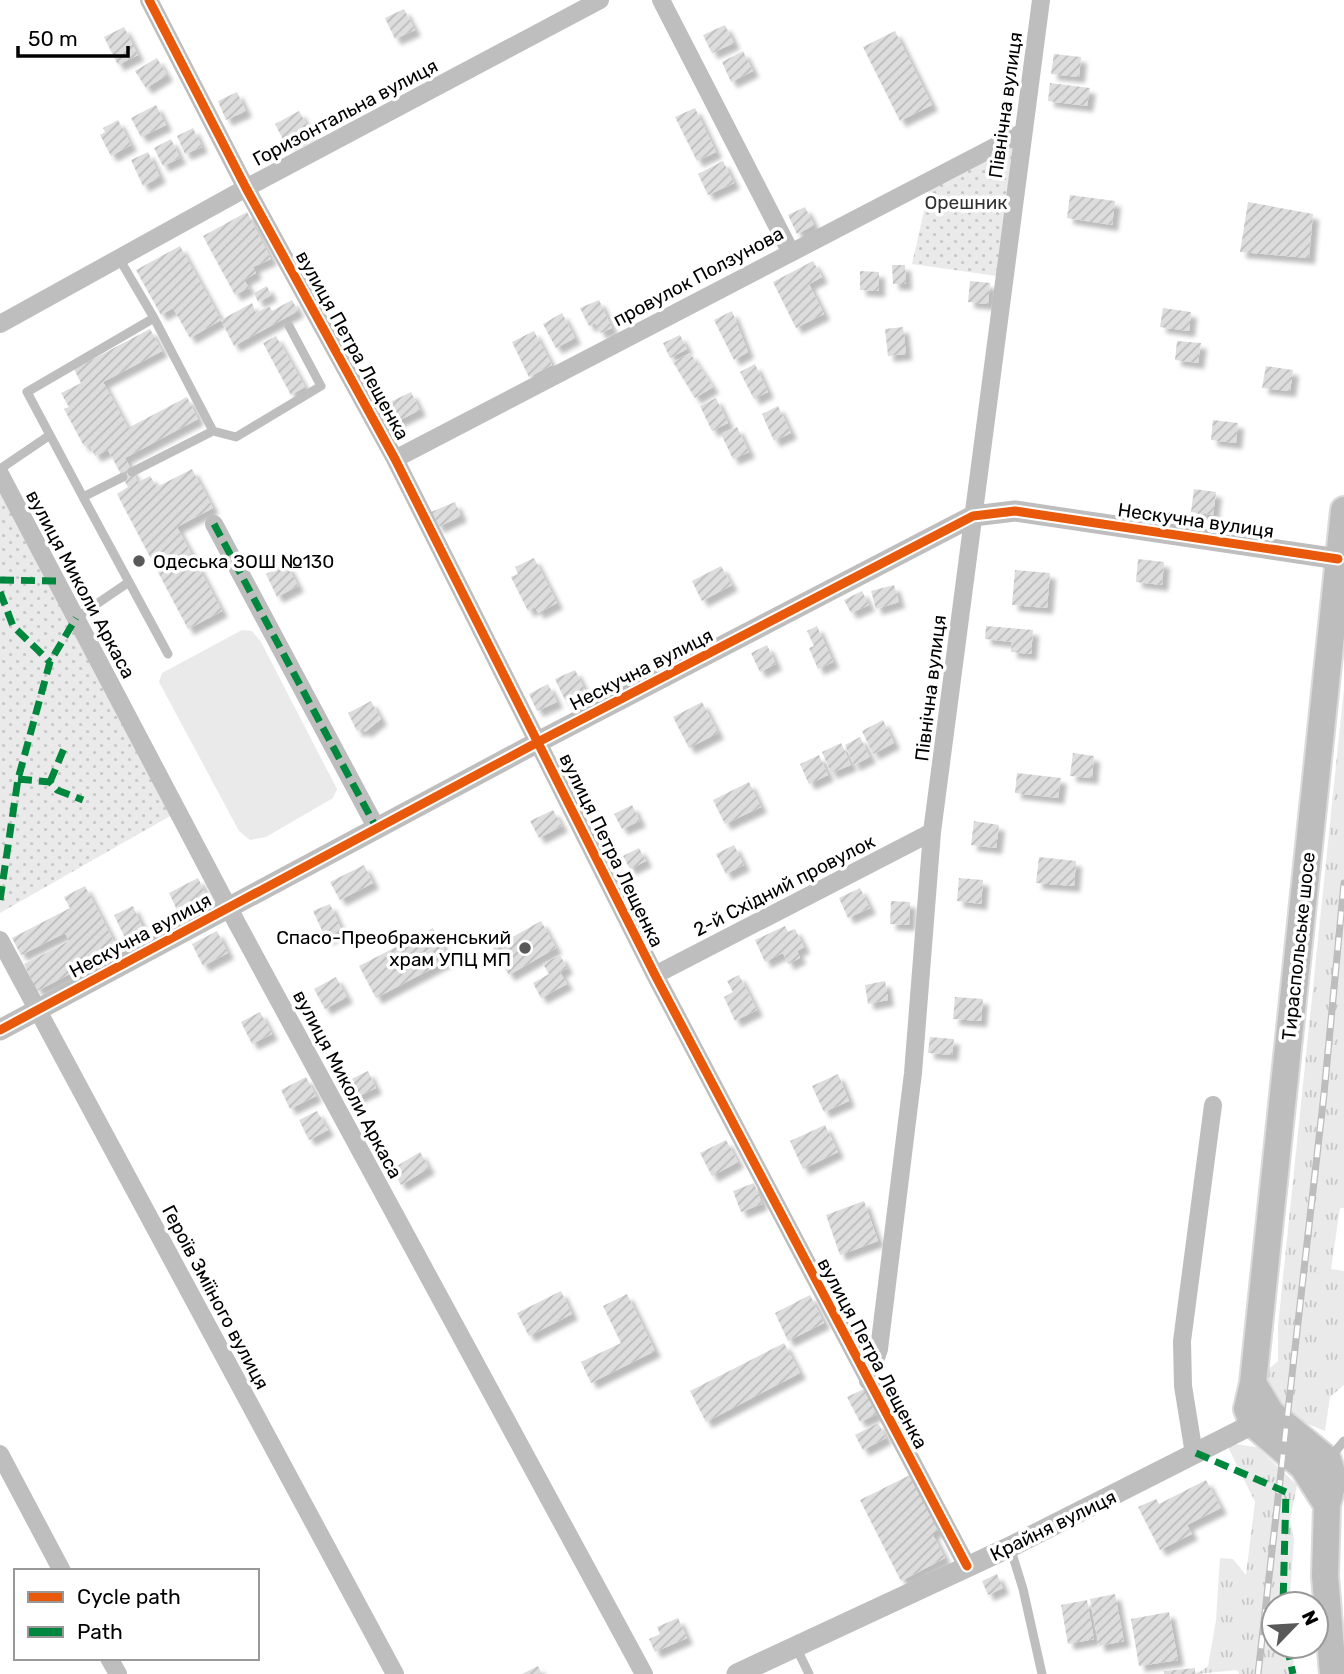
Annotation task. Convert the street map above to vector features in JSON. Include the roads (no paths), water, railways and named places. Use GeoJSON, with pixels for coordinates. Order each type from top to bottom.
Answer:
{"type":"FeatureCollection","features":[{"type":"Feature","properties":{"kind":"main road","name":"Тираспольське шосе"},"geometry":{"type":"LineString","coordinates":[[1262,1418],[1253,1383],[1344,510]]}},
{"type":"Feature","properties":{"kind":"main road"},"geometry":{"type":"LineString","coordinates":[[1262,1418],[1336,1451],[1334,1479],[1327,1505]]}},
{"type":"Feature","properties":{"kind":"main road"},"geometry":{"type":"LineString","coordinates":[[1262,1418],[1303,1467],[1327,1505],[1336,1538],[1325,1576],[1333,1674]]}},
{"type":"Feature","properties":{"kind":"street","name":"вулиця Петра Лещенка"},"geometry":{"type":"LineString","coordinates":[[149,0],[246,188],[395,459],[655,975],[967,1566]]}},
{"type":"Feature","properties":{"kind":"street","name":"Горизонтальна вулиця"},"geometry":{"type":"LineString","coordinates":[[0,324],[121,260],[246,188],[600,0]]}},
{"type":"Feature","properties":{"kind":"street"},"geometry":{"type":"LineString","coordinates":[[661,0],[789,251]]}},
{"type":"Feature","properties":{"kind":"street","name":"Північна вулиця"},"geometry":{"type":"LineString","coordinates":[[868,1381],[879,1349],[913,1073],[932,832],[1041,0]]}},
{"type":"Feature","properties":{"kind":"street","name":"провулок Ползунова"},"geometry":{"type":"LineString","coordinates":[[395,459],[789,251],[1023,132]]}},
{"type":"Feature","properties":{"kind":"street","name":"вулиця Миколи Аркаса"},"geometry":{"type":"LineString","coordinates":[[0,472],[229,908],[644,1674]]}},
{"type":"Feature","properties":{"kind":"street","name":"Нескучна вулиця"},"geometry":{"type":"LineString","coordinates":[[0,1030],[538,741],[973,516],[1015,511],[1338,559]]}},
{"type":"Feature","properties":{"kind":"street"},"geometry":{"type":"LineString","coordinates":[[214,524],[377,829]]}},
{"type":"Feature","properties":{"kind":"street","name":"2-й Східний провулок"},"geometry":{"type":"LineString","coordinates":[[655,975],[932,832]]}},
{"type":"Feature","properties":{"kind":"street","name":"Героїв Зміїного вулиця"},"geometry":{"type":"LineString","coordinates":[[0,940],[395,1674]]}},
{"type":"Feature","properties":{"kind":"street"},"geometry":{"type":"LineString","coordinates":[[1194,1454],[1183,1386],[1182,1341],[1213,1105]]}},
{"type":"Feature","properties":{"kind":"street","name":"Крайня вулиця"},"geometry":{"type":"LineString","coordinates":[[737,1674],[1010,1547],[1262,1418]]}},
{"type":"Feature","properties":{"kind":"street"},"geometry":{"type":"LineString","coordinates":[[0,1454],[61,1569]]}},
{"type":"Feature","properties":{"kind":"lane"},"geometry":{"type":"LineString","coordinates":[[121,260],[213,430]]}},
{"type":"Feature","properties":{"kind":"lane"},"geometry":{"type":"LineString","coordinates":[[154,318],[27,392],[167,654]]}},
{"type":"Feature","properties":{"kind":"lane"},"geometry":{"type":"LineString","coordinates":[[83,497],[213,430],[236,437],[321,386],[289,326]]}},
{"type":"Feature","properties":{"kind":"lane"},"geometry":{"type":"LineString","coordinates":[[0,472],[50,435]]}},
{"type":"Feature","properties":{"kind":"lane"},"geometry":{"type":"LineString","coordinates":[[76,618],[130,582]]}},
{"type":"Feature","properties":{"kind":"lane"},"geometry":{"type":"LineString","coordinates":[[1010,1547],[1042,1674]]}},
{"type":"Feature","properties":{"kind":"lane"},"geometry":{"type":"LineString","coordinates":[[796,1647],[809,1674]]}},
{"type":"Feature","properties":{"kind":"railway"},"geometry":{"type":"LineString","coordinates":[[1258,1674],[1324,1094],[1344,883]]}},
{"type":"Feature","properties":{"kind":"place","name":"Одеська ЗОШ №130"},"geometry":{"type":"Point","coordinates":[139,561]}},
{"type":"Feature","properties":{"kind":"place","name":"Спасо-Преображенський храм УПЦ МП"},"geometry":{"type":"Point","coordinates":[525,948]}},
{"type":"Feature","properties":{"kind":"park label","name":"Орешник"},"geometry":{"type":"Point","coordinates":[966,202]}}]}
